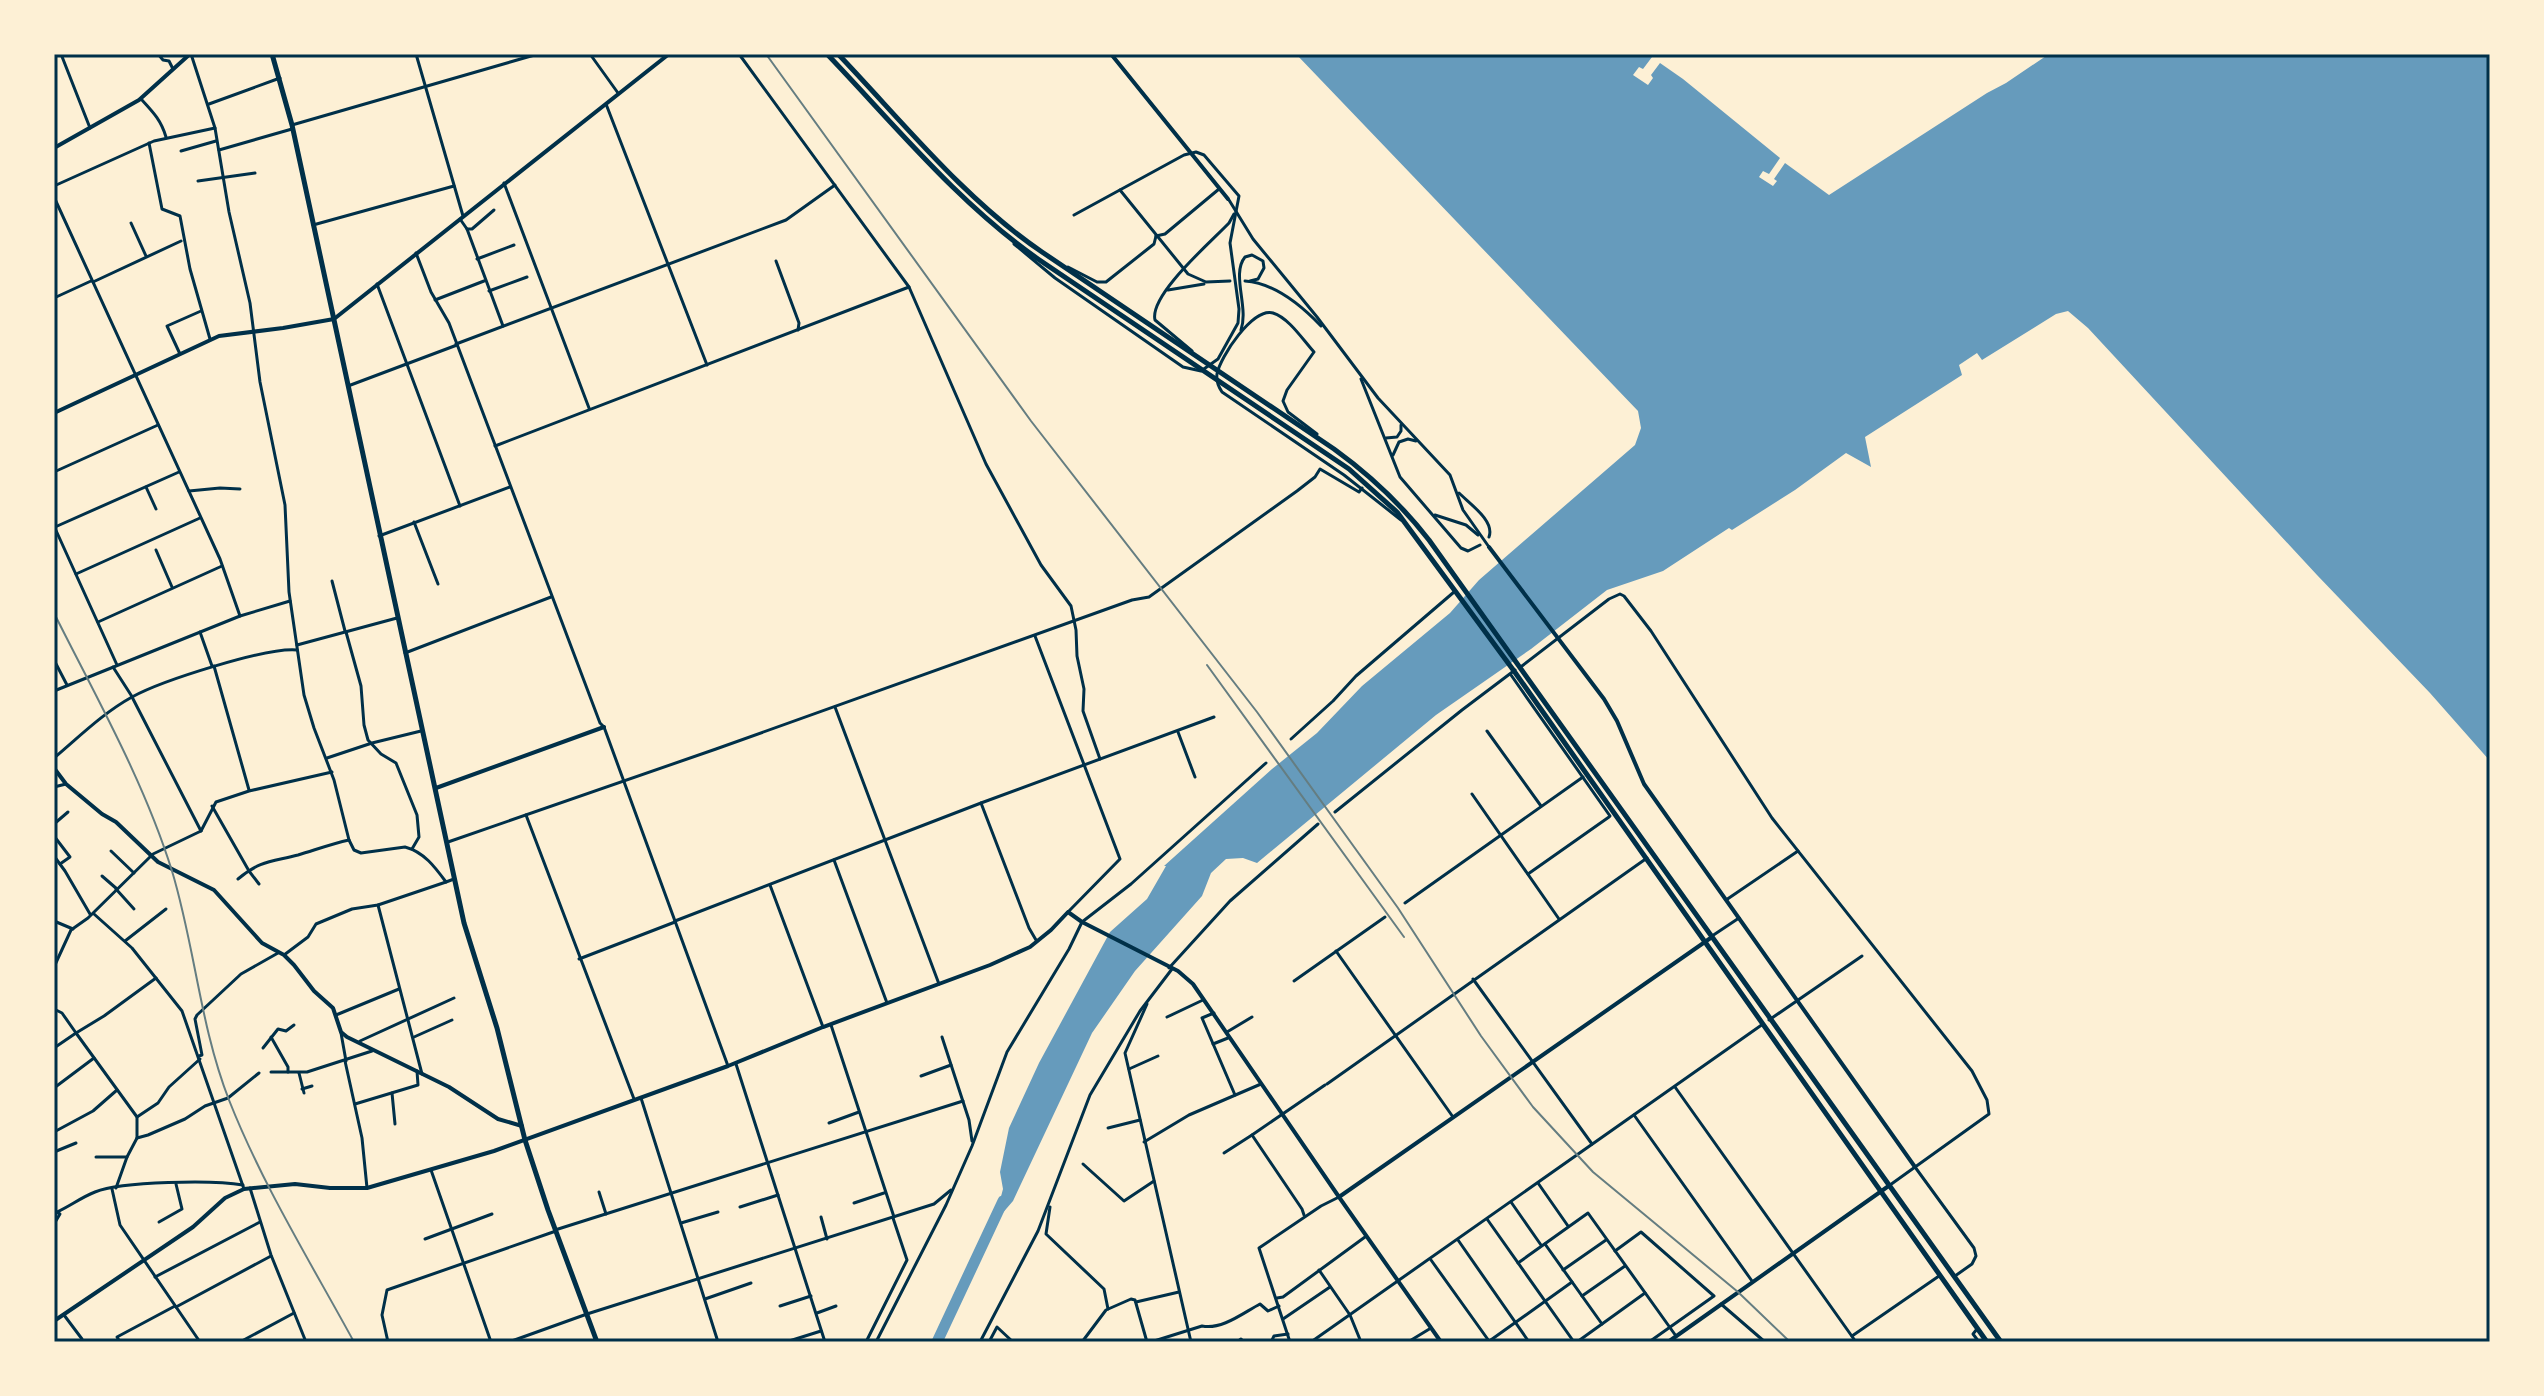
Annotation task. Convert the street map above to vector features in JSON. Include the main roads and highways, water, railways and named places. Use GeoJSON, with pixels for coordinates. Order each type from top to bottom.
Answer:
{"type":"FeatureCollection","features":[{"type":"Feature","properties":{"kind":"highway"},"geometry":{"type":"LineString","coordinates":[[272,54],[292,127],[464,923],[497,1028],[525,1140],[597,1342]]}},
{"type":"Feature","properties":{"kind":"highway"},"geometry":{"type":"LineString","coordinates":[[827,54],[996,228],[1349,469],[1382,497],[1459,591]]}},
{"type":"Feature","properties":{"kind":"highway"},"geometry":{"type":"LineString","coordinates":[[838,54],[982,205],[1042,252],[1357,466],[1409,515],[1612,814],[1647,858],[1704,942],[1890,1185],[2001,1342]]}},
{"type":"Feature","properties":{"kind":"highway"},"geometry":{"type":"LineString","coordinates":[[1514,669],[1712,937],[1880,1192],[1987,1342]]}},
{"type":"Feature","properties":{"kind":"water"},"geometry":{"type":"Polygon","coordinates":[[[1296,54],[1650,54],[1652,57],[1643,69],[1639,67],[1633,75],[1648,85],[1660,63],[1780,158],[1769,174],[1763,171],[1759,177],[1773,186],[1785,163],[1829,195],[2049,54],[2490,54],[2490,761],[2088,328],[2068,311],[2056,314],[1982,360],[1977,353],[1959,365],[1962,375],[1865,437],[1871,467],[1846,453],[1795,490],[1663,571],[1607,590],[1531,649],[1436,715],[1257,863],[1243,858],[1226,859],[1211,873],[1202,896],[1135,971],[1092,1033],[1013,1201],[994,1223],[1003,1189],[1000,1172],[1009,1128],[1039,1063],[1110,932],[1147,899],[1164,866],[1317,733],[1362,686],[1450,613],[1479,580],[1635,445],[1641,428],[1638,411],[1296,54]]]}},
{"type":"Feature","properties":{"kind":"waterway"},"geometry":{"type":"LineString","coordinates":[[937,1342],[1003,1201]]}},
{"type":"Feature","properties":{"kind":"railway"},"geometry":{"type":"LineString","coordinates":[[766,54],[1031,421],[1257,712],[1398,908],[1481,1036],[1533,1107],[1593,1172],[1738,1292],[1790,1342]]}},
{"type":"Feature","properties":{"kind":"railway"},"geometry":{"type":"LineString","coordinates":[[54,613],[118,740],[161,838],[180,900],[211,1044],[229,1100],[272,1193],[354,1342]]}},
{"type":"Feature","properties":{"kind":"railway"},"geometry":{"type":"LineString","coordinates":[[1207,665],[1404,937]]}}]}
